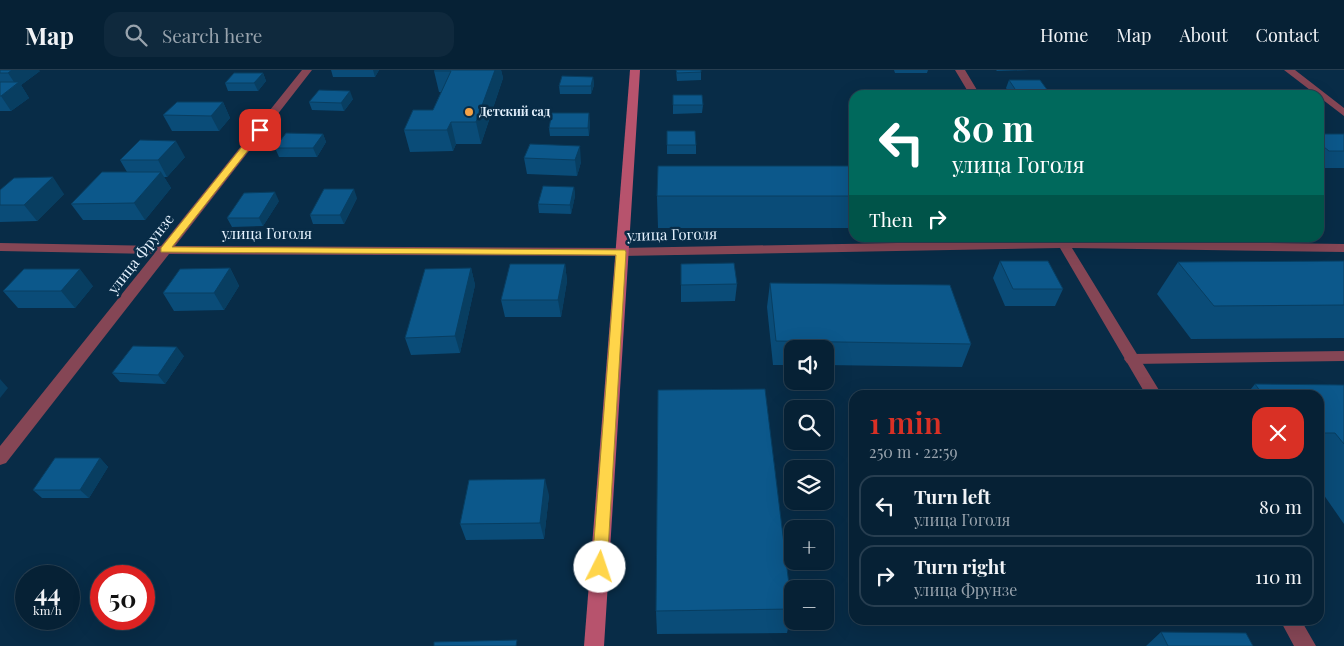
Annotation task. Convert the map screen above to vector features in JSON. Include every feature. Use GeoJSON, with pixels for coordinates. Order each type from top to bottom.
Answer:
{"type":"FeatureCollection","features":[{"type":"Feature","properties":{"kind":"main road"},"geometry":{"type":"LineString","coordinates":[[594,646],[635,70]]}},
{"type":"Feature","properties":{"kind":"street","name":"улица Фрунзе"},"geometry":{"type":"LineString","coordinates":[[0,458],[307,70]]}},
{"type":"Feature","properties":{"kind":"street"},"geometry":{"type":"LineString","coordinates":[[960,70],[972,90]]}},
{"type":"Feature","properties":{"kind":"street"},"geometry":{"type":"LineString","coordinates":[[1289,70],[1315,90]]}},
{"type":"Feature","properties":{"kind":"street"},"geometry":{"type":"LineString","coordinates":[[1324,97],[1344,113]]}},
{"type":"Feature","properties":{"kind":"street","name":"улица Гоголя"},"geometry":{"type":"LineString","coordinates":[[0,247],[164,250],[621,252],[1022,242]]}},
{"type":"Feature","properties":{"kind":"street"},"geometry":{"type":"LineString","coordinates":[[1063,242],[1151,390]]}},
{"type":"Feature","properties":{"kind":"street","name":"улица Гоголя"},"geometry":{"type":"LineString","coordinates":[[1102,242],[1344,248]]}},
{"type":"Feature","properties":{"kind":"street"},"geometry":{"type":"LineString","coordinates":[[1132,359],[1339,356],[1344,368]]}},
{"type":"Feature","properties":{"kind":"street"},"geometry":{"type":"LineString","coordinates":[[1293,625],[1306,646]]}},
{"type":"Feature","properties":{"kind":"building"},"geometry":{"type":"Polygon","coordinates":[[[0,70],[12,70],[8,73],[0,73],[0,70]]]}},
{"type":"Feature","properties":{"kind":"building"},"geometry":{"type":"Polygon","coordinates":[[[435,70],[495,70],[476,122],[451,122],[447,130],[404,130],[413,110],[433,110],[451,71],[435,70]]]}},
{"type":"Feature","properties":{"kind":"building"},"geometry":{"type":"Polygon","coordinates":[[[676,70],[701,70],[701,72],[677,73],[676,70]]]}},
{"type":"Feature","properties":{"kind":"building"},"geometry":{"type":"Polygon","coordinates":[[[234,73],[263,73],[254,83],[225,83],[234,73]]]}},
{"type":"Feature","properties":{"kind":"building"},"geometry":{"type":"Polygon","coordinates":[[[562,76],[593,77],[591,86],[559,86],[562,76]]]}},
{"type":"Feature","properties":{"kind":"building"},"geometry":{"type":"Polygon","coordinates":[[[1009,80],[1040,80],[1047,90],[1016,90],[1009,80]]]}},
{"type":"Feature","properties":{"kind":"building"},"geometry":{"type":"Polygon","coordinates":[[[0,82],[19,82],[0,96],[0,82]]]}},
{"type":"Feature","properties":{"kind":"building"},"geometry":{"type":"Polygon","coordinates":[[[319,90],[350,91],[341,103],[309,102],[319,90]]]}},
{"type":"Feature","properties":{"kind":"building"},"geometry":{"type":"Polygon","coordinates":[[[673,95],[702,95],[703,105],[673,105],[673,95]]]}},
{"type":"Feature","properties":{"kind":"building"},"geometry":{"type":"Polygon","coordinates":[[[177,102],[223,102],[211,116],[163,115],[177,102]]]}},
{"type":"Feature","properties":{"kind":"building"},"geometry":{"type":"Polygon","coordinates":[[[552,113],[589,113],[588,128],[549,128],[552,113]]]}},
{"type":"Feature","properties":{"kind":"building"},"geometry":{"type":"Polygon","coordinates":[[[667,131],[695,131],[696,145],[667,145],[667,131]]]}},
{"type":"Feature","properties":{"kind":"building"},"geometry":{"type":"Polygon","coordinates":[[[286,133],[323,134],[313,148],[275,148],[286,133]]]}},
{"type":"Feature","properties":{"kind":"building"},"geometry":{"type":"Polygon","coordinates":[[[1324,134],[1344,134],[1344,151],[1329,151],[1324,147],[1324,134]]]}},
{"type":"Feature","properties":{"kind":"building"},"geometry":{"type":"Polygon","coordinates":[[[140,140],[176,141],[158,160],[120,160],[140,140]]]}},
{"type":"Feature","properties":{"kind":"building"},"geometry":{"type":"Polygon","coordinates":[[[530,144],[580,146],[575,160],[524,158],[530,144]]]}},
{"type":"Feature","properties":{"kind":"building"},"geometry":{"type":"Polygon","coordinates":[[[658,166],[849,166],[849,196],[657,196],[658,166]]]}},
{"type":"Feature","properties":{"kind":"building"},"geometry":{"type":"Polygon","coordinates":[[[102,172],[161,172],[134,203],[71,204],[102,172]]]}},
{"type":"Feature","properties":{"kind":"building"},"geometry":{"type":"Polygon","coordinates":[[[53,177],[24,205],[0,205],[0,190],[14,178],[53,177]]]}},
{"type":"Feature","properties":{"kind":"building"},"geometry":{"type":"Polygon","coordinates":[[[543,186],[574,187],[570,205],[538,204],[543,186]]]}},
{"type":"Feature","properties":{"kind":"building"},"geometry":{"type":"Polygon","coordinates":[[[324,189],[354,189],[340,215],[310,215],[324,189]]]}},
{"type":"Feature","properties":{"kind":"building"},"geometry":{"type":"Polygon","coordinates":[[[275,192],[259,218],[227,218],[244,193],[275,192]]]}},
{"type":"Feature","properties":{"kind":"building"},"geometry":{"type":"Polygon","coordinates":[[[1000,261],[1048,261],[1063,289],[1013,289],[1000,261]]]}},
{"type":"Feature","properties":{"kind":"building"},"geometry":{"type":"Polygon","coordinates":[[[1344,261],[1344,305],[1214,306],[1178,262],[1344,261]]]}},
{"type":"Feature","properties":{"kind":"building"},"geometry":{"type":"Polygon","coordinates":[[[734,263],[737,284],[681,285],[681,264],[734,263]]]}},
{"type":"Feature","properties":{"kind":"building"},"geometry":{"type":"Polygon","coordinates":[[[510,264],[565,264],[558,300],[501,300],[510,264]]]}},
{"type":"Feature","properties":{"kind":"building"},"geometry":{"type":"Polygon","coordinates":[[[230,268],[214,293],[163,293],[180,269],[230,268]]]}},
{"type":"Feature","properties":{"kind":"building"},"geometry":{"type":"Polygon","coordinates":[[[471,268],[455,336],[405,338],[425,269],[471,268]]]}},
{"type":"Feature","properties":{"kind":"building"},"geometry":{"type":"Polygon","coordinates":[[[24,269],[80,269],[61,291],[3,291],[24,269]]]}},
{"type":"Feature","properties":{"kind":"building"},"geometry":{"type":"Polygon","coordinates":[[[770,283],[950,285],[971,344],[834,342],[834,340],[776,341],[770,283]]]}},
{"type":"Feature","properties":{"kind":"building"},"geometry":{"type":"Polygon","coordinates":[[[133,346],[177,347],[158,375],[112,373],[133,346]]]}},
{"type":"Feature","properties":{"kind":"building"},"geometry":{"type":"Polygon","coordinates":[[[1255,384],[1344,385],[1344,444],[1335,433],[1324,433],[1324,390],[1259,390],[1255,384]]]}},
{"type":"Feature","properties":{"kind":"building"},"geometry":{"type":"Polygon","coordinates":[[[765,389],[784,544],[784,570],[787,570],[788,580],[784,580],[784,609],[656,611],[658,390],[765,389]]]}},
{"type":"Feature","properties":{"kind":"building"},"geometry":{"type":"Polygon","coordinates":[[[55,458],[100,458],[80,490],[33,490],[55,458]]]}},
{"type":"Feature","properties":{"kind":"building"},"geometry":{"type":"Polygon","coordinates":[[[545,479],[540,523],[460,524],[469,480],[545,479]]]}},
{"type":"Feature","properties":{"kind":"building"},"geometry":{"type":"Polygon","coordinates":[[[1161,632],[1246,633],[1253,646],[1168,646],[1161,632]]]}},
{"type":"Feature","properties":{"kind":"building"},"geometry":{"type":"Polygon","coordinates":[[[517,640],[516,646],[434,646],[434,642],[517,640]]]}},
{"type":"Feature","properties":{"kind":"place","name":"Детский сад"},"geometry":{"type":"Point","coordinates":[469,112]}},
{"type":"Feature","properties":{"kind":"route"},"geometry":{"type":"LineString","coordinates":[[260,130],[164,250],[621,252],[600,567]]}}]}
